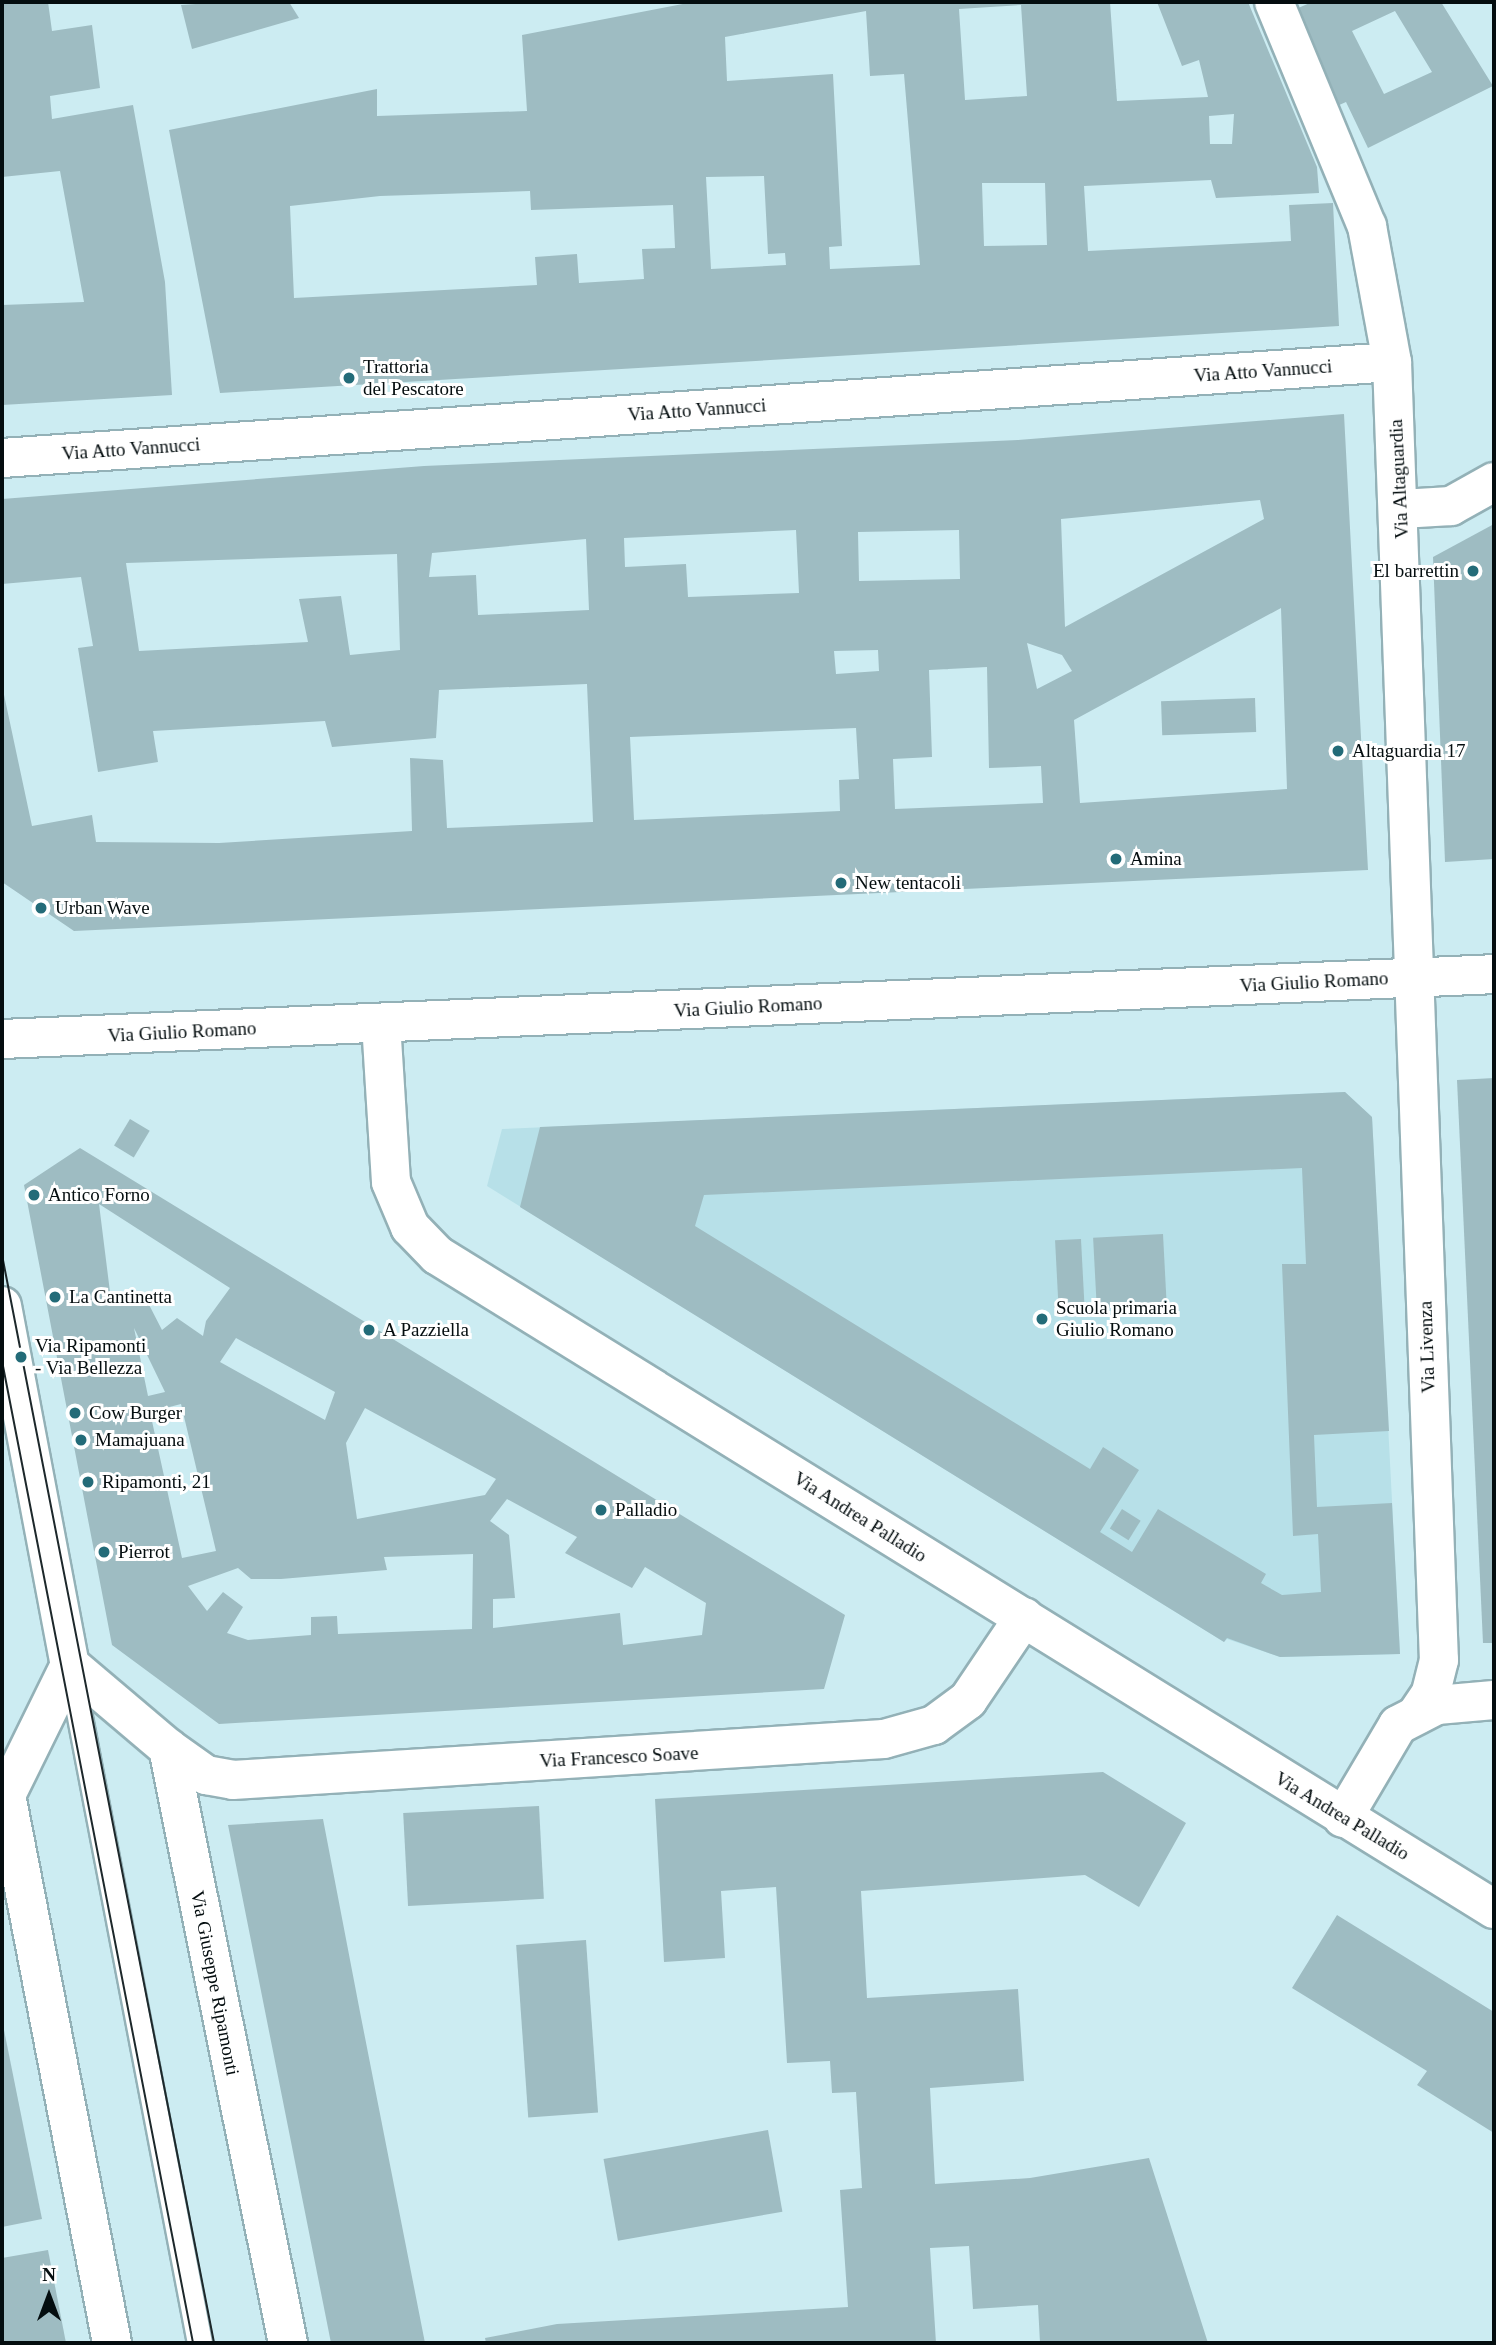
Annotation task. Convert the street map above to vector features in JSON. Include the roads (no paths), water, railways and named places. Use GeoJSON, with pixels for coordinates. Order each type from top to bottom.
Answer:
{"type":"FeatureCollection","features":[{"type":"Feature","properties":{"kind":"street","name":"Via Altaguardia"},"geometry":{"type":"LineString","coordinates":[[1273,2],[1367,226],[1392,362],[1401,509],[1413,978]]}},
{"type":"Feature","properties":{"kind":"street","name":"Via Atto Vannucci"},"geometry":{"type":"LineString","coordinates":[[2,458],[1392,362]]}},
{"type":"Feature","properties":{"kind":"street"},"geometry":{"type":"LineString","coordinates":[[1401,509],[1451,506],[1494,482]]}},
{"type":"Feature","properties":{"kind":"street","name":"Via Giulio Romano"},"geometry":{"type":"LineString","coordinates":[[2,1039],[1494,974]]}},
{"type":"Feature","properties":{"kind":"street","name":"Via Livenza"},"geometry":{"type":"LineString","coordinates":[[1343,1818],[1384,1744],[1418,1712],[1431,1693],[1440,1660],[1413,978]]}},
{"type":"Feature","properties":{"kind":"street","name":"Via Andrea Palladio"},"geometry":{"type":"LineString","coordinates":[[381,1023],[391,1182],[410,1227],[425,1245],[1343,1818],[1494,1909]]}},
{"type":"Feature","properties":{"kind":"street"},"geometry":{"type":"LineString","coordinates":[[2,1306],[70,1665],[4,1795],[112,2343]]}},
{"type":"Feature","properties":{"kind":"street","name":"Via Francesco Soave"},"geometry":{"type":"LineString","coordinates":[[168,1748],[206,1774],[233,1780],[896,1738],[934,1725],[968,1700],[1024,1617]]}},
{"type":"Feature","properties":{"kind":"street"},"geometry":{"type":"LineString","coordinates":[[70,1665],[168,1748]]}},
{"type":"Feature","properties":{"kind":"street"},"geometry":{"type":"LineString","coordinates":[[1418,1712],[1494,1700]]}},
{"type":"Feature","properties":{"kind":"street","name":"Via Giuseppe Ripamonti"},"geometry":{"type":"LineString","coordinates":[[168,1748],[288,2343]]}},
{"type":"Feature","properties":{"kind":"lane"},"geometry":{"type":"LineString","coordinates":[[70,1665],[200,2343]]}},
{"type":"Feature","properties":{"kind":"tram line"},"geometry":{"type":"LineString","coordinates":[[2,1255],[214,2343]]}},
{"type":"Feature","properties":{"kind":"tram line"},"geometry":{"type":"LineString","coordinates":[[2,1361],[193,2343]]}},
{"type":"Feature","properties":{"kind":"place","name":"Trattoria del Pescatore"},"geometry":{"type":"Point","coordinates":[349,378]}},
{"type":"Feature","properties":{"kind":"place","name":"El barrettin"},"geometry":{"type":"Point","coordinates":[1473,571]}},
{"type":"Feature","properties":{"kind":"place","name":"Altaguardia 17"},"geometry":{"type":"Point","coordinates":[1338,751]}},
{"type":"Feature","properties":{"kind":"place","name":"Amina"},"geometry":{"type":"Point","coordinates":[1116,859]}},
{"type":"Feature","properties":{"kind":"place","name":"New tentacoli"},"geometry":{"type":"Point","coordinates":[841,883]}},
{"type":"Feature","properties":{"kind":"place","name":"Urban Wave"},"geometry":{"type":"Point","coordinates":[41,908]}},
{"type":"Feature","properties":{"kind":"place","name":"Antico Forno"},"geometry":{"type":"Point","coordinates":[34,1195]}},
{"type":"Feature","properties":{"kind":"place","name":"La Cantinetta"},"geometry":{"type":"Point","coordinates":[55,1297]}},
{"type":"Feature","properties":{"kind":"place","name":"Scuola primaria Giulio Romano"},"geometry":{"type":"Point","coordinates":[1042,1319]}},
{"type":"Feature","properties":{"kind":"place","name":"A Pazziella"},"geometry":{"type":"Point","coordinates":[369,1330]}},
{"type":"Feature","properties":{"kind":"place","name":"Via Ripamonti - Via Bellezza"},"geometry":{"type":"Point","coordinates":[21,1357]}},
{"type":"Feature","properties":{"kind":"place","name":"Cow Burger"},"geometry":{"type":"Point","coordinates":[75,1413]}},
{"type":"Feature","properties":{"kind":"place","name":"Mamajuana"},"geometry":{"type":"Point","coordinates":[81,1440]}},
{"type":"Feature","properties":{"kind":"place","name":"Ripamonti, 21"},"geometry":{"type":"Point","coordinates":[88,1482]}},
{"type":"Feature","properties":{"kind":"place","name":"Palladio"},"geometry":{"type":"Point","coordinates":[601,1510]}},
{"type":"Feature","properties":{"kind":"place","name":"Pierrot"},"geometry":{"type":"Point","coordinates":[104,1552]}}]}
